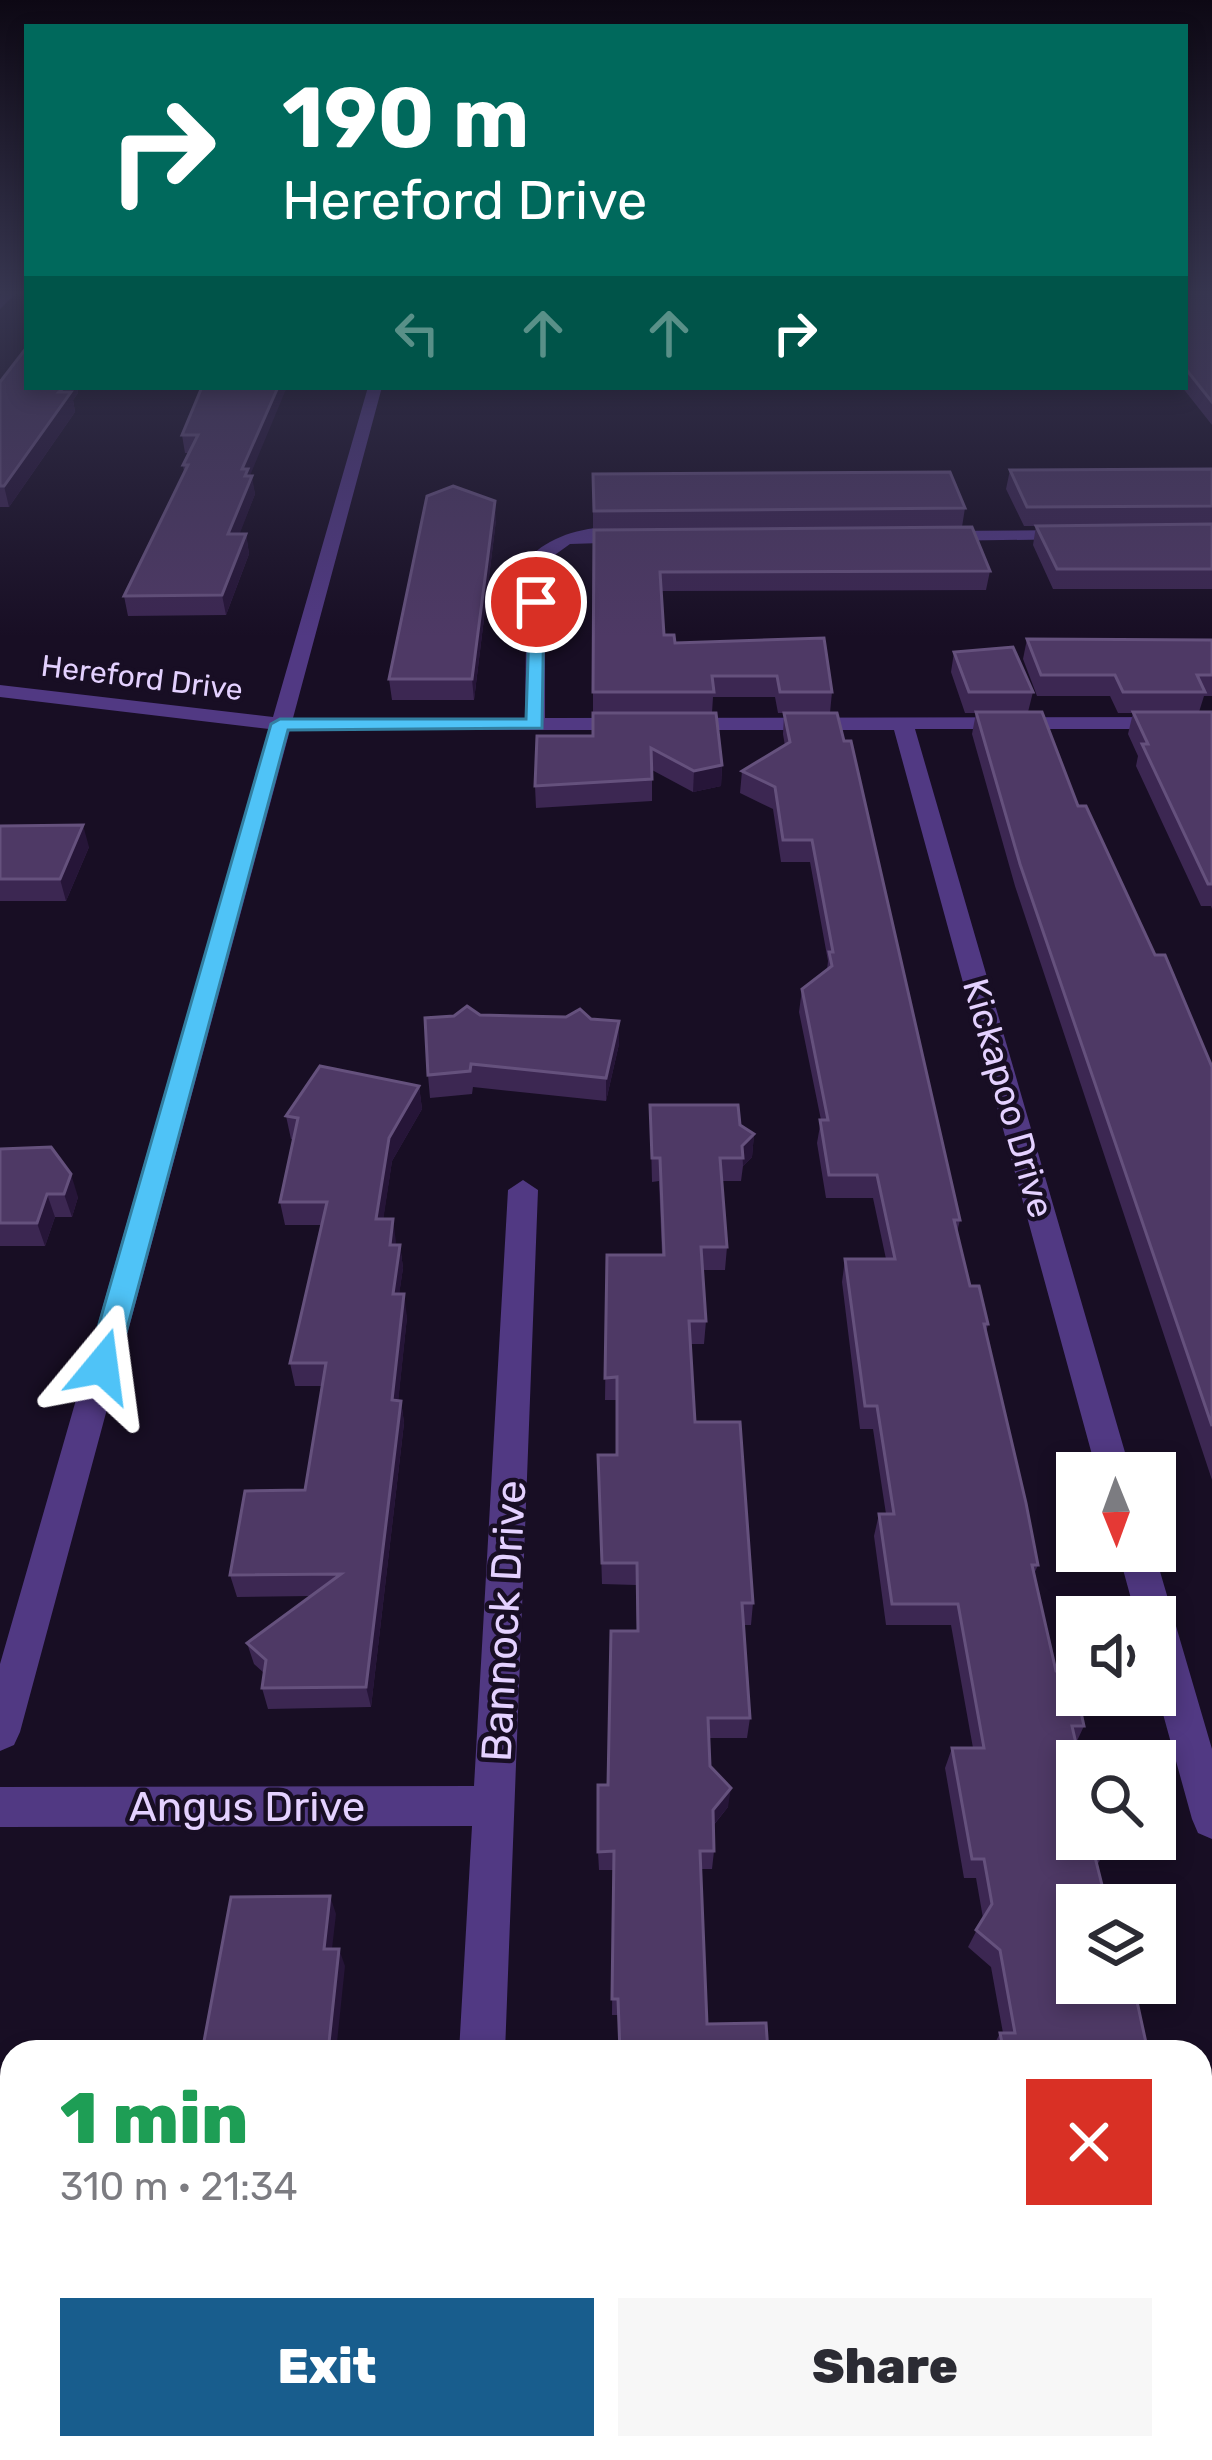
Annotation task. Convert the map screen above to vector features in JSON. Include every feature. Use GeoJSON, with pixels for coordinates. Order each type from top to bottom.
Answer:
{"type":"FeatureCollection","features":[{"type":"Feature","properties":{"kind":"street"},"geometry":{"type":"LineString","coordinates":[[0,1732],[369,408]]}},
{"type":"Feature","properties":{"kind":"street"},"geometry":{"type":"LineString","coordinates":[[926,536],[1093,535]]}},
{"type":"Feature","properties":{"kind":"street"},"geometry":{"type":"LineString","coordinates":[[535,724],[536,561],[543,548],[580,537],[663,537]]}},
{"type":"Feature","properties":{"kind":"street","name":"Hereford Drive"},"geometry":{"type":"LineString","coordinates":[[0,691],[280,724],[1212,723]]}},
{"type":"Feature","properties":{"kind":"street","name":"Kickapoo Drive"},"geometry":{"type":"LineString","coordinates":[[903,724],[1108,1452]]}},
{"type":"Feature","properties":{"kind":"street","name":"Bannock Drive"},"geometry":{"type":"LineString","coordinates":[[483,2040],[523,1190]]}},
{"type":"Feature","properties":{"kind":"street"},"geometry":{"type":"LineString","coordinates":[[1176,1691],[1212,1819]]}},
{"type":"Feature","properties":{"kind":"street","name":"Angus Drive"},"geometry":{"type":"LineString","coordinates":[[0,1807],[494,1806]]}},
{"type":"Feature","properties":{"kind":"building"},"geometry":{"type":"Polygon","coordinates":[[[0,408],[60,408],[4,486],[0,486],[0,408]]]}},
{"type":"Feature","properties":{"kind":"building"},"geometry":{"type":"Polygon","coordinates":[[[193,408],[269,408],[242,469],[248,469],[245,476],[252,476],[228,534],[246,534],[222,595],[124,596],[198,435],[182,435],[193,408]]]}},
{"type":"Feature","properties":{"kind":"building"},"geometry":{"type":"Polygon","coordinates":[[[1212,469],[1212,506],[1027,507],[1010,470],[1212,469]]]}},
{"type":"Feature","properties":{"kind":"building"},"geometry":{"type":"Polygon","coordinates":[[[950,472],[965,508],[594,511],[593,474],[950,472]]]}},
{"type":"Feature","properties":{"kind":"building"},"geometry":{"type":"Polygon","coordinates":[[[453,486],[495,501],[472,679],[389,679],[427,496],[453,486]]]}},
{"type":"Feature","properties":{"kind":"building"},"geometry":{"type":"Polygon","coordinates":[[[1212,524],[1212,569],[1057,569],[1036,526],[1212,524]]]}},
{"type":"Feature","properties":{"kind":"building"},"geometry":{"type":"Polygon","coordinates":[[[972,527],[990,571],[660,572],[664,635],[674,635],[675,643],[824,638],[832,692],[780,692],[777,676],[712,676],[714,692],[593,692],[594,530],[972,527]]]}},
{"type":"Feature","properties":{"kind":"building"},"geometry":{"type":"Polygon","coordinates":[[[1027,639],[1212,640],[1212,675],[1197,675],[1205,692],[1123,692],[1115,675],[1041,675],[1027,639]]]}},
{"type":"Feature","properties":{"kind":"building"},"geometry":{"type":"Polygon","coordinates":[[[1013,647],[1033,692],[969,692],[954,652],[1013,647]]]}},
{"type":"Feature","properties":{"kind":"building"},"geometry":{"type":"Polygon","coordinates":[[[976,712],[1042,712],[1078,806],[1086,806],[1155,955],[1165,955],[1212,1067],[1212,1426],[1020,864],[976,712]]]}},
{"type":"Feature","properties":{"kind":"building"},"geometry":{"type":"Polygon","coordinates":[[[1133,712],[1212,712],[1212,884],[1142,744],[1148,744],[1133,712]]]}},
{"type":"Feature","properties":{"kind":"building"},"geometry":{"type":"Polygon","coordinates":[[[593,713],[716,713],[722,765],[694,771],[651,748],[652,779],[535,786],[537,736],[593,736],[593,713]]]}},
{"type":"Feature","properties":{"kind":"building"},"geometry":{"type":"Polygon","coordinates":[[[784,713],[837,713],[844,741],[851,741],[960,1220],[954,1220],[970,1286],[979,1286],[1026,1503],[1038,1565],[1032,1565],[1056,1671],[1056,1716],[1082,1716],[1084,1726],[1072,1726],[1075,1740],[1056,1740],[1056,1860],[1096,1860],[1102,1884],[1056,1884],[1056,2004],[1138,2004],[1145,2040],[1001,2040],[1000,2033],[1015,2033],[1000,1950],[976,1930],[992,1904],[984,1859],[972,1859],[952,1748],[984,1748],[958,1604],[892,1604],[879,1514],[894,1514],[877,1406],[865,1406],[845,1259],[895,1259],[877,1175],[829,1175],[820,1120],[828,1120],[802,989],[832,966],[829,952],[833,952],[812,840],[783,840],[775,787],[742,771],[790,742],[784,713]]]}},
{"type":"Feature","properties":{"kind":"building"},"geometry":{"type":"Polygon","coordinates":[[[83,825],[60,879],[0,879],[0,826],[83,825]]]}},
{"type":"Feature","properties":{"kind":"building"},"geometry":{"type":"Polygon","coordinates":[[[467,1006],[480,1015],[566,1017],[580,1009],[591,1019],[619,1021],[606,1078],[471,1064],[470,1071],[428,1075],[425,1018],[454,1016],[467,1006]]]}},
{"type":"Feature","properties":{"kind":"building"},"geometry":{"type":"Polygon","coordinates":[[[320,1066],[419,1086],[389,1138],[376,1219],[393,1219],[390,1245],[400,1245],[393,1294],[404,1294],[392,1400],[401,1401],[366,1687],[262,1688],[266,1660],[247,1643],[341,1574],[230,1575],[245,1491],[305,1490],[326,1363],[290,1363],[327,1202],[280,1202],[298,1118],[286,1116],[320,1066]]]}},
{"type":"Feature","properties":{"kind":"building"},"geometry":{"type":"Polygon","coordinates":[[[650,1105],[738,1105],[740,1125],[754,1134],[742,1146],[743,1158],[720,1158],[727,1247],[701,1247],[706,1321],[689,1321],[695,1422],[740,1422],[753,1603],[742,1603],[750,1718],[708,1718],[710,1766],[731,1788],[713,1810],[714,1851],[700,1851],[707,2024],[766,2023],[767,2040],[620,2040],[618,1999],[612,1999],[614,1851],[598,1852],[598,1785],[608,1785],[611,1631],[638,1631],[637,1563],[602,1563],[598,1455],[617,1455],[617,1377],[605,1378],[607,1255],[664,1255],[660,1158],[652,1158],[650,1105]]]}},
{"type":"Feature","properties":{"kind":"building"},"geometry":{"type":"Polygon","coordinates":[[[51,1147],[71,1174],[64,1194],[47,1194],[37,1223],[0,1223],[0,1149],[51,1147]]]}},
{"type":"Feature","properties":{"kind":"building"},"geometry":{"type":"Polygon","coordinates":[[[330,1896],[324,1949],[339,1949],[329,2040],[204,2040],[231,1897],[330,1896]]]}},
{"type":"Feature","properties":{"kind":"route"},"geometry":{"type":"LineString","coordinates":[[102,1366],[280,724],[535,724],[536,602]]}}]}
